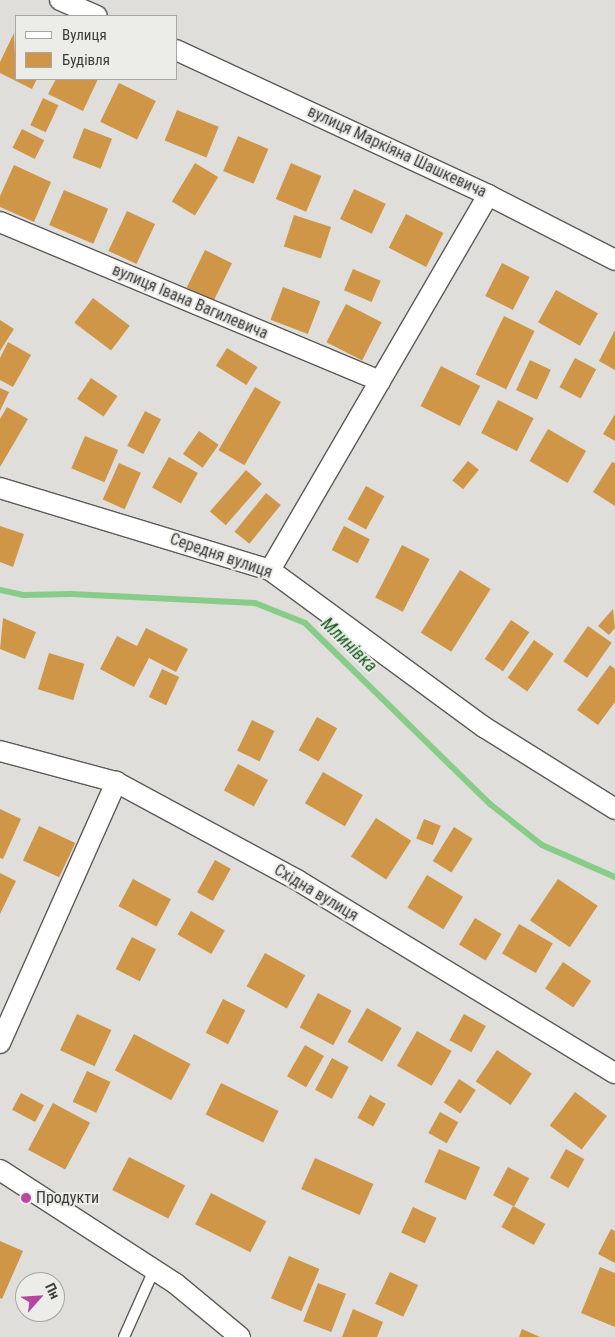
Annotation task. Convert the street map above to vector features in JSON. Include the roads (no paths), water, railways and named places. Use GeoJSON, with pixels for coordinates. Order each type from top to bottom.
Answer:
{"type":"FeatureCollection","features":[{"type":"Feature","properties":{"kind":"street"},"geometry":{"type":"LineString","coordinates":[[60,0],[95,15]]}},
{"type":"Feature","properties":{"kind":"street","name":"вулиця Маркіяна Шашкевича"},"geometry":{"type":"LineString","coordinates":[[178,51],[488,195],[615,260]]}},
{"type":"Feature","properties":{"kind":"street"},"geometry":{"type":"LineString","coordinates":[[270,570],[488,195]]}},
{"type":"Feature","properties":{"kind":"street","name":"вулиця Івана Вагилевича"},"geometry":{"type":"LineString","coordinates":[[0,222],[380,381]]}},
{"type":"Feature","properties":{"kind":"street","name":"Середня вулиця"},"geometry":{"type":"LineString","coordinates":[[0,488],[270,570],[484,727],[615,809]]}},
{"type":"Feature","properties":{"kind":"street","name":"Східна вулиця"},"geometry":{"type":"LineString","coordinates":[[0,750],[116,782],[297,880],[615,1073]]}},
{"type":"Feature","properties":{"kind":"street"},"geometry":{"type":"LineString","coordinates":[[0,1043],[116,782]]}},
{"type":"Feature","properties":{"kind":"street"},"geometry":{"type":"LineString","coordinates":[[0,1170],[154,1270],[240,1337]]}},
{"type":"Feature","properties":{"kind":"lane"},"geometry":{"type":"LineString","coordinates":[[124,1337],[154,1270]]}},
{"type":"Feature","properties":{"kind":"waterway","name":"Млинівка"},"geometry":{"type":"LineString","coordinates":[[0,590],[24,595],[71,594],[255,603],[305,623],[490,804],[542,845],[615,877]]}},
{"type":"Feature","properties":{"kind":"place","name":"Продукти"},"geometry":{"type":"Point","coordinates":[26,1198]}}]}
